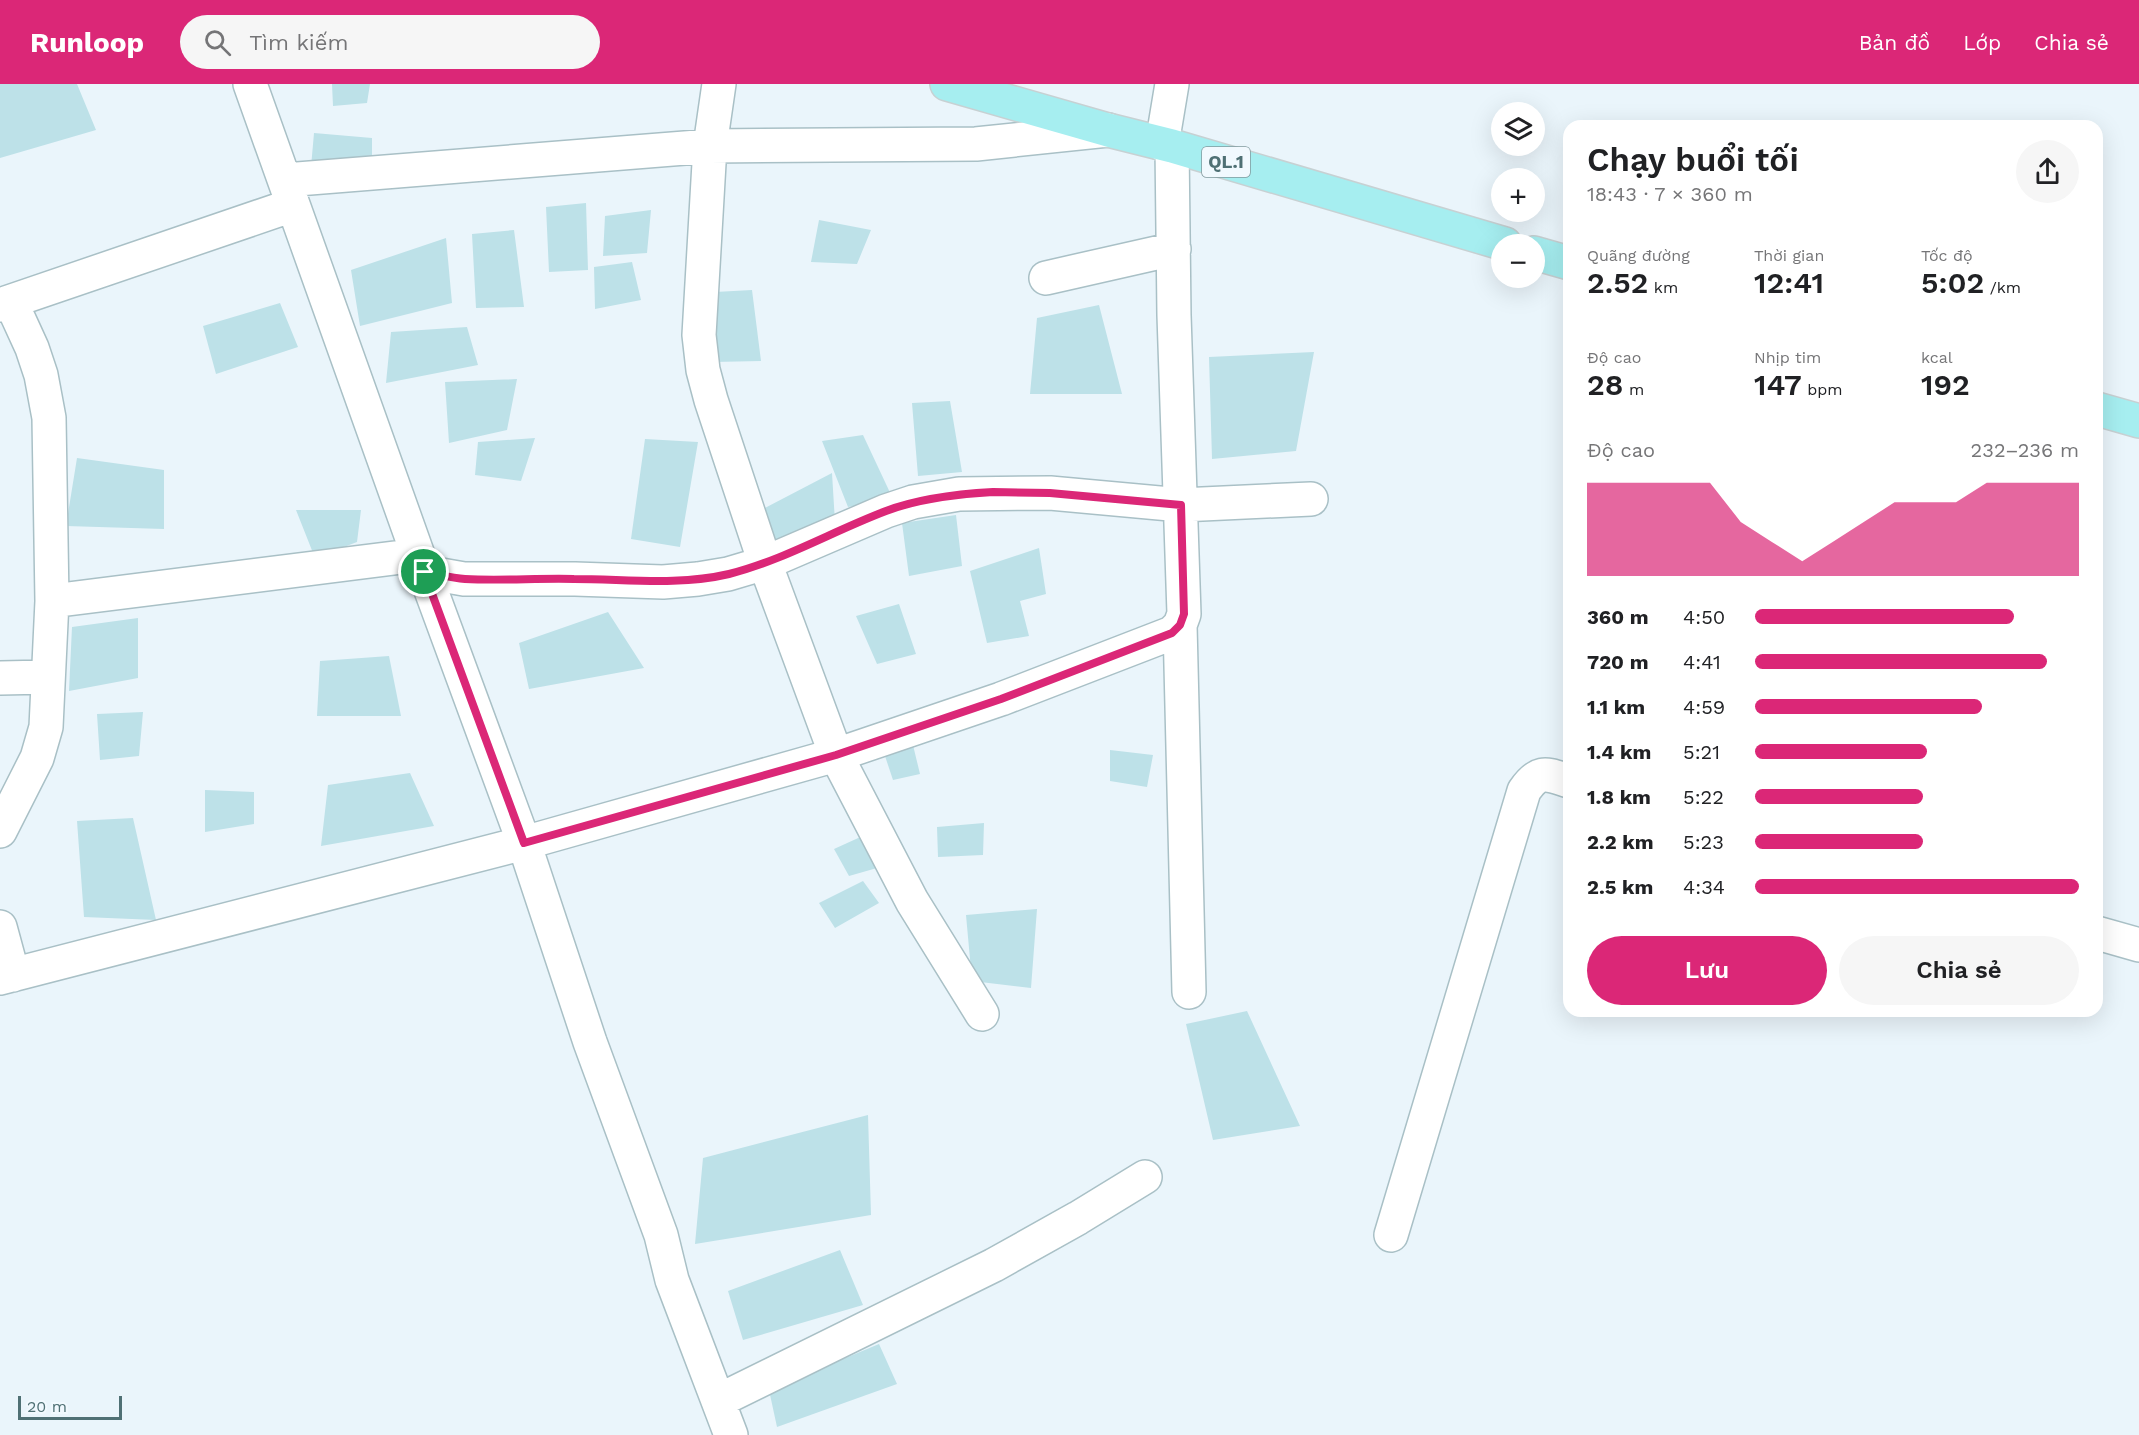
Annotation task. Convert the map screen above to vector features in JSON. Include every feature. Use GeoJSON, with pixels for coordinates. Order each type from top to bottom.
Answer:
{"type":"FeatureCollection","features":[{"type":"Feature","properties":{"kind":"highway","name":"QL.1"},"geometry":{"type":"LineString","coordinates":[[946,84],[1167,145],[1491,240]]}},
{"type":"Feature","properties":{"kind":"highway"},"geometry":{"type":"LineString","coordinates":[[1545,256],[1563,261]]}},
{"type":"Feature","properties":{"kind":"highway"},"geometry":{"type":"LineString","coordinates":[[2103,411],[2139,421]]}},
{"type":"Feature","properties":{"kind":"street"},"geometry":{"type":"LineString","coordinates":[[250,84],[421,563],[524,843],[590,1042],[661,1234],[672,1281],[731,1435]]}},
{"type":"Feature","properties":{"kind":"street"},"geometry":{"type":"LineString","coordinates":[[719,84],[710,147],[699,335],[703,370],[765,563],[836,755],[912,901],[982,1014]]}},
{"type":"Feature","properties":{"kind":"street"},"geometry":{"type":"LineString","coordinates":[[1172,84],[1167,145],[1174,249],[1184,614],[1180,625],[1189,992]]}},
{"type":"Feature","properties":{"kind":"street"},"geometry":{"type":"LineString","coordinates":[[0,831],[37,758],[46,727],[52,601],[49,418],[41,375],[35,357],[5,304],[289,192],[710,147],[976,144],[1108,130]]}},
{"type":"Feature","properties":{"kind":"street"},"geometry":{"type":"LineString","coordinates":[[1046,279],[1174,249]]}},
{"type":"Feature","properties":{"kind":"street"},"geometry":{"type":"LineString","coordinates":[[52,601],[421,563],[464,579],[663,582],[728,574],[765,563],[886,511],[913,502],[959,494],[1050,493],[1181,505],[1311,499]]}},
{"type":"Feature","properties":{"kind":"street"},"geometry":{"type":"LineString","coordinates":[[0,927],[6,976],[524,843],[836,755],[1001,699],[1172,633],[1180,625]]}},
{"type":"Feature","properties":{"kind":"street"},"geometry":{"type":"LineString","coordinates":[[0,678],[48,677]]}},
{"type":"Feature","properties":{"kind":"street"},"geometry":{"type":"LineString","coordinates":[[1391,1234],[1524,791],[1532,778],[1544,774],[1563,779]]}},
{"type":"Feature","properties":{"kind":"street"},"geometry":{"type":"LineString","coordinates":[[2103,935],[2139,945]]}},
{"type":"Feature","properties":{"kind":"street"},"geometry":{"type":"LineString","coordinates":[[718,1401],[994,1265],[1145,1177]]}},
{"type":"Feature","properties":{"kind":"building"},"geometry":{"type":"Polygon","coordinates":[[[0,84],[77,84],[96,130],[0,158],[0,84]]]}},
{"type":"Feature","properties":{"kind":"building"},"geometry":{"type":"Polygon","coordinates":[[[332,84],[370,84],[367,103],[333,106],[332,84]]]}},
{"type":"Feature","properties":{"kind":"building"},"geometry":{"type":"Polygon","coordinates":[[[314,133],[372,138],[372,165],[311,167],[314,133]]]}},
{"type":"Feature","properties":{"kind":"building"},"geometry":{"type":"Polygon","coordinates":[[[586,203],[588,270],[549,272],[546,207],[586,203]]]}},
{"type":"Feature","properties":{"kind":"building"},"geometry":{"type":"Polygon","coordinates":[[[651,210],[647,253],[603,256],[605,216],[651,210]]]}},
{"type":"Feature","properties":{"kind":"building"},"geometry":{"type":"Polygon","coordinates":[[[819,220],[871,230],[857,264],[811,262],[819,220]]]}},
{"type":"Feature","properties":{"kind":"building"},"geometry":{"type":"Polygon","coordinates":[[[514,230],[524,307],[476,308],[472,234],[514,230]]]}},
{"type":"Feature","properties":{"kind":"building"},"geometry":{"type":"Polygon","coordinates":[[[446,238],[452,303],[360,326],[351,270],[446,238]]]}},
{"type":"Feature","properties":{"kind":"building"},"geometry":{"type":"Polygon","coordinates":[[[632,262],[641,300],[595,309],[594,267],[632,262]]]}},
{"type":"Feature","properties":{"kind":"building"},"geometry":{"type":"Polygon","coordinates":[[[752,290],[761,361],[713,362],[715,292],[752,290]]]}},
{"type":"Feature","properties":{"kind":"building"},"geometry":{"type":"Polygon","coordinates":[[[280,303],[298,347],[216,374],[203,326],[280,303]]]}},
{"type":"Feature","properties":{"kind":"building"},"geometry":{"type":"Polygon","coordinates":[[[1099,305],[1122,394],[1030,394],[1037,318],[1099,305]]]}},
{"type":"Feature","properties":{"kind":"building"},"geometry":{"type":"Polygon","coordinates":[[[467,327],[478,365],[386,383],[391,332],[467,327]]]}},
{"type":"Feature","properties":{"kind":"building"},"geometry":{"type":"Polygon","coordinates":[[[1314,352],[1296,451],[1212,459],[1209,357],[1314,352]]]}},
{"type":"Feature","properties":{"kind":"building"},"geometry":{"type":"Polygon","coordinates":[[[517,379],[507,430],[449,443],[445,382],[517,379]]]}},
{"type":"Feature","properties":{"kind":"building"},"geometry":{"type":"Polygon","coordinates":[[[950,401],[962,472],[918,476],[912,403],[950,401]]]}},
{"type":"Feature","properties":{"kind":"building"},"geometry":{"type":"Polygon","coordinates":[[[863,435],[893,499],[848,507],[822,441],[863,435]]]}},
{"type":"Feature","properties":{"kind":"building"},"geometry":{"type":"Polygon","coordinates":[[[535,438],[521,481],[475,475],[478,442],[535,438]]]}},
{"type":"Feature","properties":{"kind":"building"},"geometry":{"type":"Polygon","coordinates":[[[645,439],[698,442],[680,547],[631,539],[645,439]]]}},
{"type":"Feature","properties":{"kind":"building"},"geometry":{"type":"Polygon","coordinates":[[[77,458],[164,470],[164,529],[66,526],[77,458]]]}},
{"type":"Feature","properties":{"kind":"building"},"geometry":{"type":"Polygon","coordinates":[[[832,473],[835,522],[775,551],[761,510],[832,473]]]}},
{"type":"Feature","properties":{"kind":"building"},"geometry":{"type":"Polygon","coordinates":[[[296,510],[361,510],[357,542],[315,558],[296,510]]]}},
{"type":"Feature","properties":{"kind":"building"},"geometry":{"type":"Polygon","coordinates":[[[956,515],[962,566],[909,576],[902,523],[956,515]]]}},
{"type":"Feature","properties":{"kind":"building"},"geometry":{"type":"Polygon","coordinates":[[[1039,548],[1046,594],[1020,601],[1029,636],[987,643],[970,571],[1039,548]]]}},
{"type":"Feature","properties":{"kind":"building"},"geometry":{"type":"Polygon","coordinates":[[[899,604],[916,654],[877,664],[856,616],[899,604]]]}},
{"type":"Feature","properties":{"kind":"building"},"geometry":{"type":"Polygon","coordinates":[[[608,612],[644,668],[529,689],[519,643],[608,612]]]}},
{"type":"Feature","properties":{"kind":"building"},"geometry":{"type":"Polygon","coordinates":[[[138,618],[138,678],[69,691],[72,627],[138,618]]]}},
{"type":"Feature","properties":{"kind":"building"},"geometry":{"type":"Polygon","coordinates":[[[389,656],[401,716],[317,716],[320,661],[389,656]]]}},
{"type":"Feature","properties":{"kind":"building"},"geometry":{"type":"Polygon","coordinates":[[[143,712],[139,756],[100,760],[97,714],[143,712]]]}},
{"type":"Feature","properties":{"kind":"building"},"geometry":{"type":"Polygon","coordinates":[[[912,741],[920,774],[893,780],[883,750],[912,741]]]}},
{"type":"Feature","properties":{"kind":"building"},"geometry":{"type":"Polygon","coordinates":[[[1110,750],[1153,755],[1147,787],[1110,781],[1110,750]]]}},
{"type":"Feature","properties":{"kind":"building"},"geometry":{"type":"Polygon","coordinates":[[[410,773],[434,826],[321,846],[328,785],[410,773]]]}},
{"type":"Feature","properties":{"kind":"building"},"geometry":{"type":"Polygon","coordinates":[[[205,790],[254,792],[254,824],[205,832],[205,790]]]}},
{"type":"Feature","properties":{"kind":"building"},"geometry":{"type":"Polygon","coordinates":[[[133,818],[156,920],[84,917],[77,821],[133,818]]]}},
{"type":"Feature","properties":{"kind":"building"},"geometry":{"type":"Polygon","coordinates":[[[984,823],[983,855],[938,857],[937,827],[984,823]]]}},
{"type":"Feature","properties":{"kind":"building"},"geometry":{"type":"Polygon","coordinates":[[[867,834],[884,866],[849,876],[834,849],[867,834]]]}},
{"type":"Feature","properties":{"kind":"building"},"geometry":{"type":"Polygon","coordinates":[[[863,881],[879,903],[835,928],[819,903],[863,881]]]}},
{"type":"Feature","properties":{"kind":"building"},"geometry":{"type":"Polygon","coordinates":[[[1037,909],[1031,988],[972,981],[966,915],[1037,909]]]}},
{"type":"Feature","properties":{"kind":"building"},"geometry":{"type":"Polygon","coordinates":[[[1247,1011],[1300,1126],[1213,1140],[1186,1024],[1247,1011]]]}},
{"type":"Feature","properties":{"kind":"building"},"geometry":{"type":"Polygon","coordinates":[[[868,1115],[871,1215],[695,1244],[703,1158],[868,1115]]]}},
{"type":"Feature","properties":{"kind":"building"},"geometry":{"type":"Polygon","coordinates":[[[840,1250],[863,1305],[743,1340],[728,1291],[840,1250]]]}},
{"type":"Feature","properties":{"kind":"building"},"geometry":{"type":"Polygon","coordinates":[[[879,1344],[897,1384],[777,1427],[769,1390],[879,1344]]]}},
{"type":"Feature","properties":{"kind":"route"},"geometry":{"type":"LineString","coordinates":[[1050,493],[1181,505],[1184,614],[1180,625],[1172,633],[1001,699],[836,755],[524,843],[424,572],[464,579],[663,582],[698,579],[728,574],[765,563],[886,511],[913,502],[959,494],[1050,493]]}}]}
